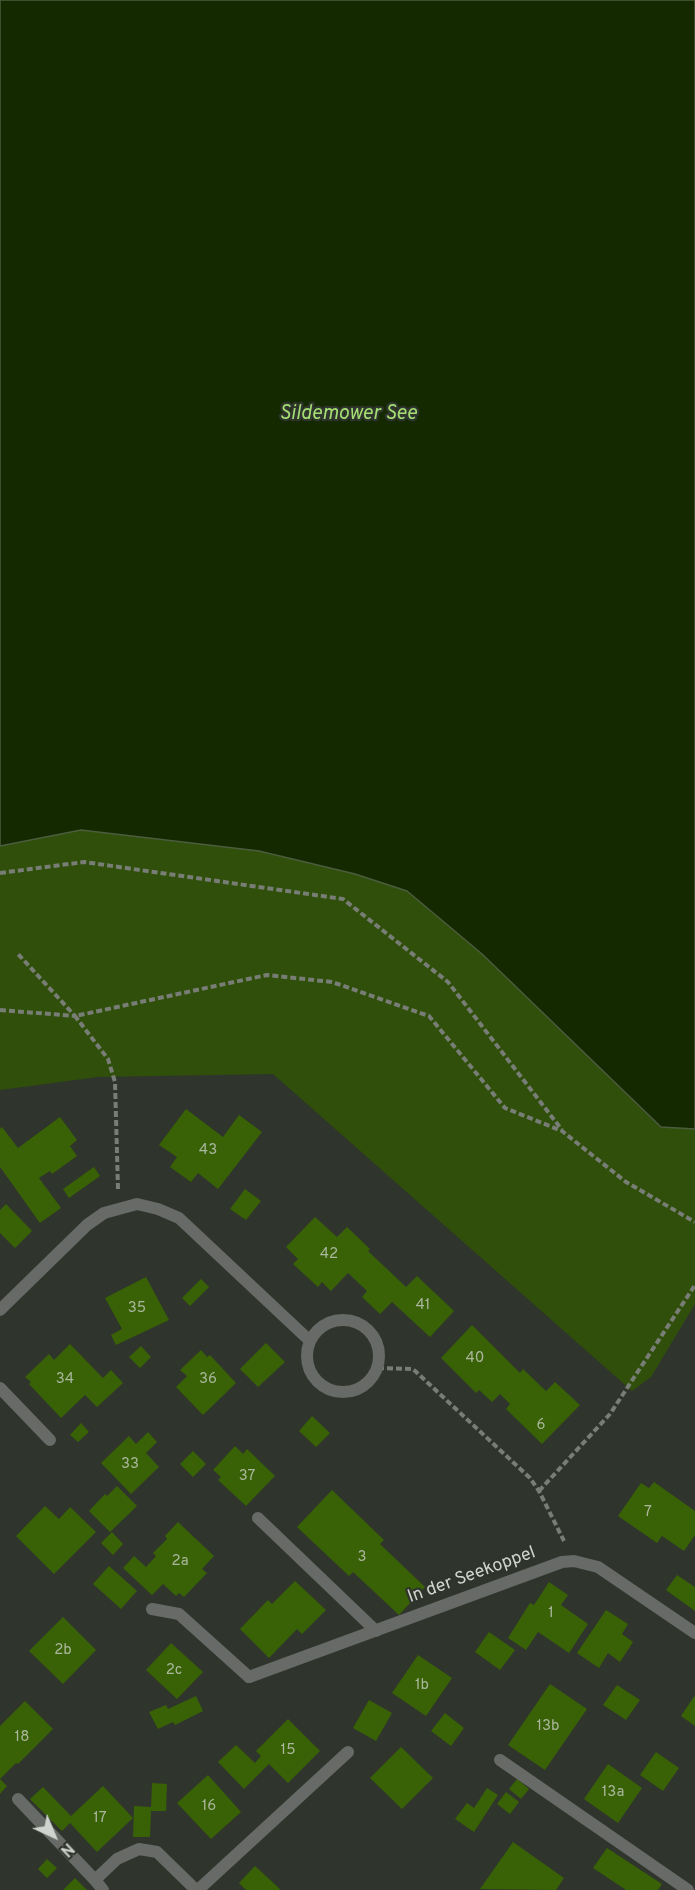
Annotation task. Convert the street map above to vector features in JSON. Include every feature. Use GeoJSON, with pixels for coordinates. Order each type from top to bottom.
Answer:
{"type":"FeatureCollection","features":[{"type":"Feature","properties":{"kind":"street"},"geometry":{"type":"LineString","coordinates":[[0,1310],[87,1225],[104,1213],[137,1204],[158,1209],[179,1218],[310,1341]]}},
{"type":"Feature","properties":{"kind":"street"},"geometry":{"type":"LineString","coordinates":[[349,1320],[364,1326],[375,1337],[379,1352],[378,1368],[371,1380],[360,1388],[347,1392],[333,1391],[320,1385],[310,1372],[307,1357],[310,1341],[319,1328],[333,1321],[349,1320]]}},
{"type":"Feature","properties":{"kind":"street"},"geometry":{"type":"LineString","coordinates":[[0,1388],[50,1440]]}},
{"type":"Feature","properties":{"kind":"street"},"geometry":{"type":"LineString","coordinates":[[258,1518],[376,1631]]}},
{"type":"Feature","properties":{"kind":"street"},"geometry":{"type":"LineString","coordinates":[[574,1561],[598,1567],[695,1634]]}},
{"type":"Feature","properties":{"kind":"street","name":"In der Seekoppel"},"geometry":{"type":"LineString","coordinates":[[152,1609],[179,1614],[249,1677],[562,1562],[574,1561]]}},
{"type":"Feature","properties":{"kind":"street"},"geometry":{"type":"LineString","coordinates":[[95,1880],[117,1858],[139,1849],[157,1852],[197,1890],[348,1752]]}},
{"type":"Feature","properties":{"kind":"street"},"geometry":{"type":"LineString","coordinates":[[500,1760],[688,1890]]}},
{"type":"Feature","properties":{"kind":"street"},"geometry":{"type":"LineString","coordinates":[[18,1799],[103,1890]]}},
{"type":"Feature","properties":{"kind":"path"},"geometry":{"type":"LineString","coordinates":[[0,873],[84,862],[343,899],[448,982],[562,1131],[626,1182],[695,1222]]}},
{"type":"Feature","properties":{"kind":"path"},"geometry":{"type":"LineString","coordinates":[[18,954],[75,1016],[108,1059],[115,1082],[119,1208]]}},
{"type":"Feature","properties":{"kind":"path"},"geometry":{"type":"LineString","coordinates":[[0,1010],[75,1016],[267,975],[332,982],[429,1016],[505,1108],[562,1131]]}},
{"type":"Feature","properties":{"kind":"path"},"geometry":{"type":"LineString","coordinates":[[539,1491],[610,1414],[695,1285]]}},
{"type":"Feature","properties":{"kind":"path"},"geometry":{"type":"LineString","coordinates":[[378,1368],[413,1369],[530,1478],[539,1491],[574,1561]]}},
{"type":"Feature","properties":{"kind":"shaded area"},"geometry":{"type":"Polygon","coordinates":[[[91,782],[407,891],[482,954],[660,1127],[695,1129],[695,1304],[651,1377],[632,1391],[273,1074],[98,1077],[0,1090],[0,797],[91,782]]]}},
{"type":"Feature","properties":{"kind":"water","name":"Sildemower See"},"geometry":{"type":"Polygon","coordinates":[[[0,0],[695,0],[695,1129],[661,1127],[482,954],[407,891],[355,874],[259,851],[81,830],[0,846],[0,0]]]}},
{"type":"Feature","properties":{"kind":"building"},"geometry":{"type":"Polygon","coordinates":[[[186,1109],[223,1137],[239,1115],[262,1132],[218,1189],[198,1173],[191,1182],[170,1167],[177,1157],[159,1145],[186,1109]]]}},
{"type":"Feature","properties":{"kind":"building"},"geometry":{"type":"Polygon","coordinates":[[[60,1117],[77,1140],[70,1146],[77,1156],[52,1174],[50,1171],[39,1178],[61,1208],[40,1223],[0,1167],[0,1129],[2,1127],[18,1148],[60,1117]]]}},
{"type":"Feature","properties":{"kind":"building"},"geometry":{"type":"Polygon","coordinates":[[[94,1167],[100,1176],[69,1198],[63,1189],[94,1167]]]}},
{"type":"Feature","properties":{"kind":"building"},"geometry":{"type":"Polygon","coordinates":[[[245,1189],[261,1201],[246,1220],[230,1209],[245,1189]]]}},
{"type":"Feature","properties":{"kind":"building"},"geometry":{"type":"Polygon","coordinates":[[[6,1204],[32,1231],[15,1248],[0,1233],[0,1210],[6,1204]]]}},
{"type":"Feature","properties":{"kind":"building"},"geometry":{"type":"Polygon","coordinates":[[[315,1217],[337,1237],[347,1227],[370,1249],[368,1251],[406,1287],[417,1276],[454,1311],[430,1337],[392,1302],[380,1314],[362,1297],[367,1291],[348,1273],[331,1291],[322,1282],[318,1287],[293,1264],[298,1259],[286,1247],[315,1217]]]}},
{"type":"Feature","properties":{"kind":"building"},"geometry":{"type":"Polygon","coordinates":[[[146,1277],[169,1320],[116,1345],[111,1335],[122,1329],[105,1298],[146,1277]]]}},
{"type":"Feature","properties":{"kind":"building"},"geometry":{"type":"Polygon","coordinates":[[[201,1279],[209,1287],[190,1306],[182,1298],[201,1279]]]}},
{"type":"Feature","properties":{"kind":"building"},"geometry":{"type":"Polygon","coordinates":[[[472,1325],[520,1373],[523,1369],[546,1391],[555,1382],[580,1405],[542,1444],[506,1409],[510,1404],[500,1394],[492,1402],[479,1390],[476,1393],[441,1358],[472,1325]]]}},
{"type":"Feature","properties":{"kind":"building"},"geometry":{"type":"Polygon","coordinates":[[[266,1343],[285,1362],[258,1387],[240,1369],[266,1343]]]}},
{"type":"Feature","properties":{"kind":"building"},"geometry":{"type":"Polygon","coordinates":[[[70,1344],[103,1378],[111,1370],[123,1383],[97,1407],[85,1395],[61,1418],[25,1377],[49,1354],[54,1360],[70,1344]]]}},
{"type":"Feature","properties":{"kind":"building"},"geometry":{"type":"Polygon","coordinates":[[[141,1346],[151,1357],[140,1368],[129,1357],[141,1346]]]}},
{"type":"Feature","properties":{"kind":"building"},"geometry":{"type":"Polygon","coordinates":[[[201,1350],[207,1357],[210,1355],[236,1383],[203,1415],[176,1387],[187,1376],[180,1370],[201,1350]]]}},
{"type":"Feature","properties":{"kind":"building"},"geometry":{"type":"Polygon","coordinates":[[[312,1416],[330,1433],[316,1447],[299,1431],[312,1416]]]}},
{"type":"Feature","properties":{"kind":"building"},"geometry":{"type":"Polygon","coordinates":[[[81,1423],[89,1432],[78,1442],[70,1435],[81,1423]]]}},
{"type":"Feature","properties":{"kind":"building"},"geometry":{"type":"Polygon","coordinates":[[[148,1432],[157,1442],[146,1453],[159,1467],[131,1494],[101,1463],[129,1436],[136,1444],[148,1432]]]}},
{"type":"Feature","properties":{"kind":"building"},"geometry":{"type":"Polygon","coordinates":[[[235,1446],[243,1454],[247,1449],[275,1476],[246,1506],[218,1480],[221,1477],[213,1470],[235,1446]]]}},
{"type":"Feature","properties":{"kind":"building"},"geometry":{"type":"Polygon","coordinates":[[[193,1451],[206,1464],[193,1477],[180,1464],[193,1451]]]}},
{"type":"Feature","properties":{"kind":"building"},"geometry":{"type":"Polygon","coordinates":[[[654,1482],[695,1511],[695,1535],[684,1551],[662,1536],[657,1543],[618,1516],[641,1483],[649,1488],[654,1482]]]}},
{"type":"Feature","properties":{"kind":"building"},"geometry":{"type":"Polygon","coordinates":[[[117,1486],[137,1506],[110,1532],[89,1511],[105,1494],[107,1496],[117,1486]]]}},
{"type":"Feature","properties":{"kind":"building"},"geometry":{"type":"Polygon","coordinates":[[[332,1490],[384,1540],[380,1544],[425,1587],[399,1615],[353,1572],[349,1576],[297,1527],[332,1490]]]}},
{"type":"Feature","properties":{"kind":"building"},"geometry":{"type":"Polygon","coordinates":[[[45,1506],[59,1519],[70,1507],[96,1532],[54,1574],[16,1536],[45,1506]]]}},
{"type":"Feature","properties":{"kind":"building"},"geometry":{"type":"Polygon","coordinates":[[[178,1522],[214,1556],[202,1569],[207,1573],[184,1597],[179,1593],[176,1596],[163,1584],[152,1595],[123,1568],[134,1556],[146,1567],[156,1556],[153,1553],[167,1539],[165,1536],[178,1522]]]}},
{"type":"Feature","properties":{"kind":"building"},"geometry":{"type":"Polygon","coordinates":[[[112,1532],[123,1544],[113,1555],[101,1543],[112,1532]]]}},
{"type":"Feature","properties":{"kind":"building"},"geometry":{"type":"Polygon","coordinates":[[[109,1566],[137,1591],[121,1609],[93,1584],[109,1566]]]}},
{"type":"Feature","properties":{"kind":"building"},"geometry":{"type":"Polygon","coordinates":[[[677,1575],[695,1587],[695,1611],[666,1590],[677,1575]]]}},
{"type":"Feature","properties":{"kind":"building"},"geometry":{"type":"Polygon","coordinates":[[[295,1581],[326,1610],[302,1634],[297,1629],[269,1658],[240,1629],[268,1600],[272,1604],[295,1581]]]}},
{"type":"Feature","properties":{"kind":"building"},"geometry":{"type":"Polygon","coordinates":[[[549,1582],[568,1595],[561,1605],[588,1624],[569,1653],[538,1632],[526,1650],[508,1638],[530,1603],[534,1605],[549,1582]]]}},
{"type":"Feature","properties":{"kind":"building"},"geometry":{"type":"Polygon","coordinates":[[[606,1610],[628,1624],[622,1634],[633,1642],[620,1662],[608,1653],[599,1668],[577,1653],[606,1610]]]}},
{"type":"Feature","properties":{"kind":"building"},"geometry":{"type":"Polygon","coordinates":[[[63,1617],[96,1650],[63,1684],[29,1651],[63,1617]]]}},
{"type":"Feature","properties":{"kind":"building"},"geometry":{"type":"Polygon","coordinates":[[[489,1632],[515,1650],[500,1670],[475,1652],[489,1632]]]}},
{"type":"Feature","properties":{"kind":"building"},"geometry":{"type":"Polygon","coordinates":[[[171,1643],[203,1672],[177,1699],[146,1670],[171,1643]]]}},
{"type":"Feature","properties":{"kind":"building"},"geometry":{"type":"Polygon","coordinates":[[[418,1655],[452,1678],[426,1716],[392,1693],[418,1655]]]}},
{"type":"Feature","properties":{"kind":"building"},"geometry":{"type":"Polygon","coordinates":[[[550,1684],[587,1709],[545,1770],[508,1745],[550,1684]]]}},
{"type":"Feature","properties":{"kind":"building"},"geometry":{"type":"Polygon","coordinates":[[[617,1685],[640,1700],[626,1720],[603,1705],[617,1685]]]}},
{"type":"Feature","properties":{"kind":"building"},"geometry":{"type":"Polygon","coordinates":[[[695,1695],[695,1726],[681,1716],[695,1695]]]}},
{"type":"Feature","properties":{"kind":"building"},"geometry":{"type":"Polygon","coordinates":[[[196,1696],[203,1711],[175,1725],[173,1722],[158,1729],[149,1712],[166,1705],[168,1709],[196,1696]]]}},
{"type":"Feature","properties":{"kind":"building"},"geometry":{"type":"Polygon","coordinates":[[[369,1700],[392,1713],[376,1741],[353,1728],[369,1700]]]}},
{"type":"Feature","properties":{"kind":"building"},"geometry":{"type":"Polygon","coordinates":[[[25,1701],[53,1729],[0,1779],[0,1726],[25,1701]]]}},
{"type":"Feature","properties":{"kind":"building"},"geometry":{"type":"Polygon","coordinates":[[[445,1713],[464,1728],[451,1746],[431,1731],[445,1713]]]}},
{"type":"Feature","properties":{"kind":"building"},"geometry":{"type":"Polygon","coordinates":[[[288,1719],[320,1751],[288,1783],[269,1764],[244,1789],[218,1762],[236,1745],[255,1763],[261,1756],[256,1751],[288,1719]]]}},
{"type":"Feature","properties":{"kind":"building"},"geometry":{"type":"Polygon","coordinates":[[[401,1747],[433,1778],[402,1809],[370,1778],[401,1747]]]}},
{"type":"Feature","properties":{"kind":"building"},"geometry":{"type":"Polygon","coordinates":[[[656,1752],[679,1768],[663,1791],[640,1775],[656,1752]]]}},
{"type":"Feature","properties":{"kind":"building"},"geometry":{"type":"Polygon","coordinates":[[[608,1764],[642,1788],[618,1823],[584,1799],[608,1764]]]}},
{"type":"Feature","properties":{"kind":"building"},"geometry":{"type":"Polygon","coordinates":[[[208,1775],[241,1812],[211,1839],[177,1803],[208,1775]]]}},
{"type":"Feature","properties":{"kind":"building"},"geometry":{"type":"Polygon","coordinates":[[[0,1779],[7,1786],[0,1794],[0,1779]]]}},
{"type":"Feature","properties":{"kind":"building"},"geometry":{"type":"Polygon","coordinates":[[[517,1779],[529,1789],[521,1799],[509,1789],[517,1779]]]}},
{"type":"Feature","properties":{"kind":"building"},"geometry":{"type":"Polygon","coordinates":[[[152,1783],[167,1784],[166,1811],[151,1811],[150,1837],[133,1837],[134,1806],[151,1807],[152,1783]]]}},
{"type":"Feature","properties":{"kind":"building"},"geometry":{"type":"Polygon","coordinates":[[[103,1786],[133,1818],[97,1852],[70,1823],[62,1831],[30,1799],[43,1787],[71,1816],[103,1786]]]}},
{"type":"Feature","properties":{"kind":"building"},"geometry":{"type":"Polygon","coordinates":[[[487,1788],[498,1795],[474,1832],[455,1819],[467,1803],[474,1808],[487,1788]]]}},
{"type":"Feature","properties":{"kind":"building"},"geometry":{"type":"Polygon","coordinates":[[[506,1792],[519,1802],[510,1814],[497,1804],[506,1792]]]}},
{"type":"Feature","properties":{"kind":"building"},"geometry":{"type":"Polygon","coordinates":[[[513,1842],[564,1878],[556,1890],[480,1889],[513,1842]]]}},
{"type":"Feature","properties":{"kind":"building"},"geometry":{"type":"Polygon","coordinates":[[[607,1848],[662,1884],[658,1890],[626,1890],[593,1868],[607,1848]]]}},
{"type":"Feature","properties":{"kind":"building"},"geometry":{"type":"Polygon","coordinates":[[[47,1859],[57,1868],[47,1878],[38,1869],[47,1859]]]}},
{"type":"Feature","properties":{"kind":"building"},"geometry":{"type":"Polygon","coordinates":[[[255,1866],[280,1889],[246,1890],[239,1883],[255,1866]]]}},
{"type":"Feature","properties":{"kind":"building"},"geometry":{"type":"Polygon","coordinates":[[[75,1878],[87,1890],[63,1890],[75,1878]]]}}]}
